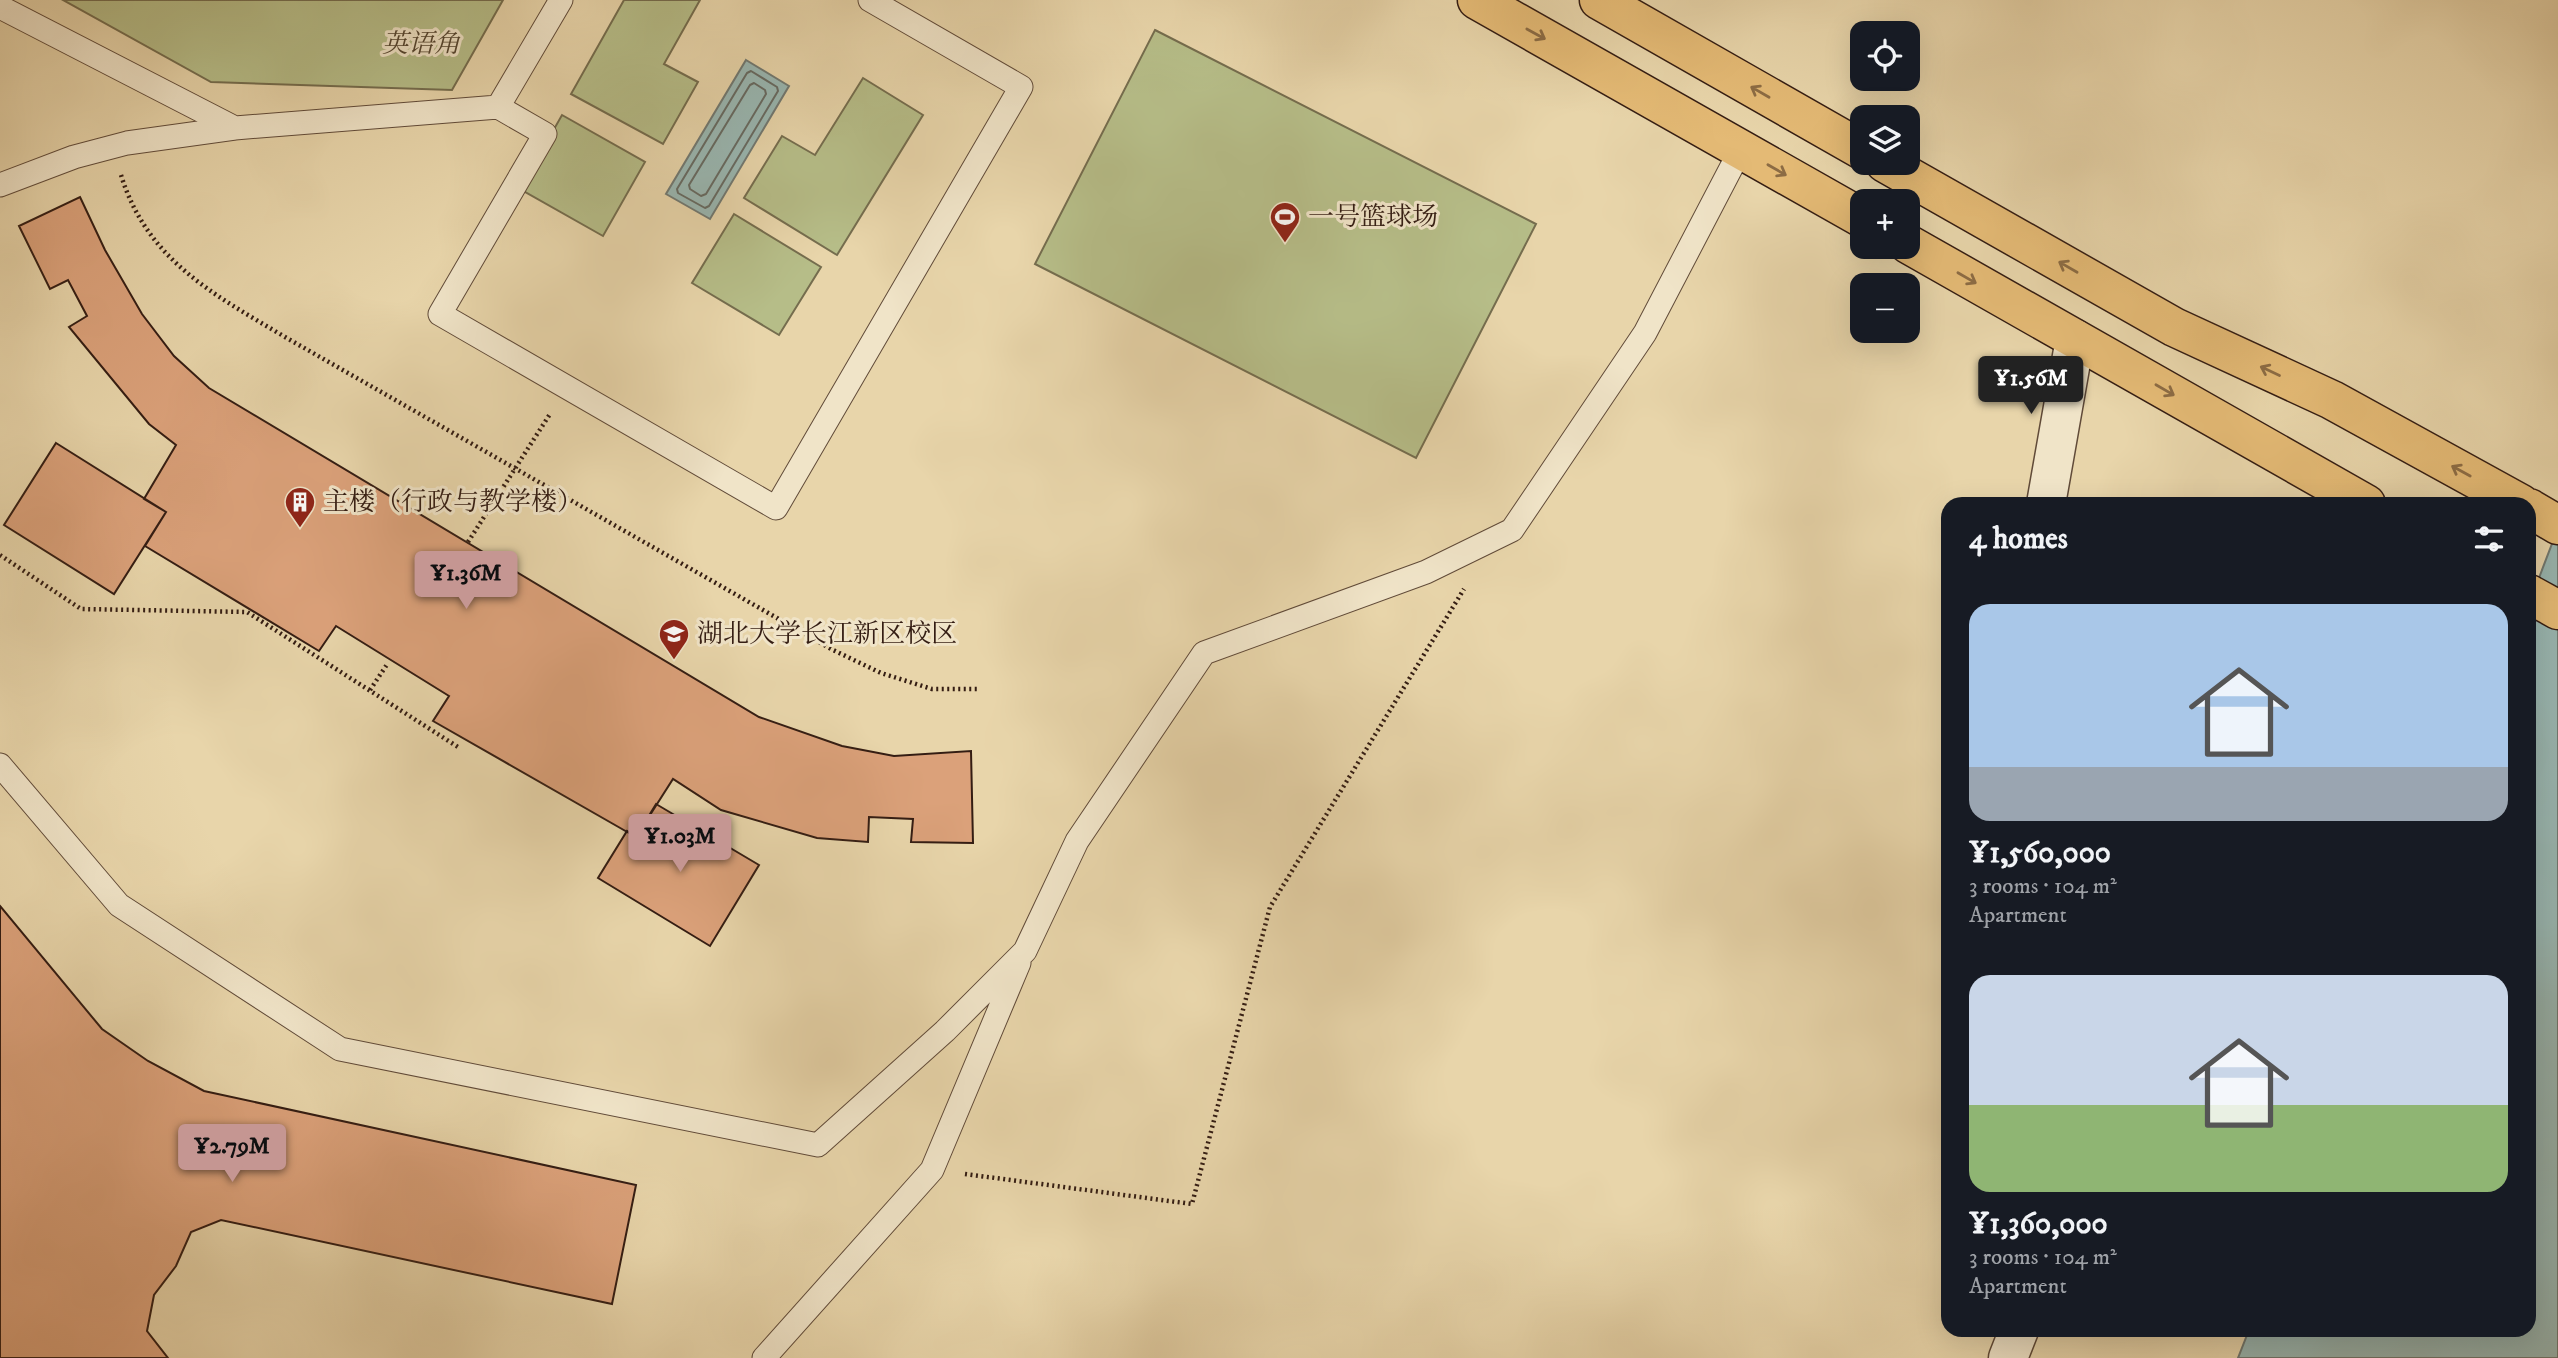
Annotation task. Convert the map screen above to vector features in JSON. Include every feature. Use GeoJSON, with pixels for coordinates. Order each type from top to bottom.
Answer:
{"type":"FeatureCollection","features":[{"type":"Feature","properties":{"kind":"highway"},"geometry":{"type":"LineString","coordinates":[[1477,0],[1850,211]]}},
{"type":"Feature","properties":{"kind":"highway"},"geometry":{"type":"LineString","coordinates":[[1599,0],[1850,143]]}},
{"type":"Feature","properties":{"kind":"highway"},"geometry":{"type":"LineString","coordinates":[[1906,175],[2174,327],[2332,400],[2508,497]]}},
{"type":"Feature","properties":{"kind":"highway"},"geometry":{"type":"LineString","coordinates":[[1920,251],[2353,497]]}},
{"type":"Feature","properties":{"kind":"highway"},"geometry":{"type":"LineString","coordinates":[[2536,512],[2558,525]]}},
{"type":"Feature","properties":{"kind":"highway"},"geometry":{"type":"LineString","coordinates":[[2536,598],[2558,610]]}},
{"type":"Feature","properties":{"kind":"street"},"geometry":{"type":"LineString","coordinates":[[2047,497],[2076,339]]}},
{"type":"Feature","properties":{"kind":"street"},"geometry":{"type":"LineString","coordinates":[[2007,1358],[2016,1337]]}},
{"type":"Feature","properties":{"kind":"lane"},"geometry":{"type":"LineString","coordinates":[[498,107],[561,0]]}},
{"type":"Feature","properties":{"kind":"lane"},"geometry":{"type":"LineString","coordinates":[[0,185],[75,157],[180,134],[498,107],[545,134],[440,314],[776,508],[1021,87],[870,0]]}},
{"type":"Feature","properties":{"kind":"lane"},"geometry":{"type":"LineString","coordinates":[[0,7],[235,128]]}},
{"type":"Feature","properties":{"kind":"lane"},"geometry":{"type":"LineString","coordinates":[[764,1358],[932,1170],[1025,951],[1077,841],[1204,653],[1426,572],[1512,530],[1646,333],[1741,149]]}},
{"type":"Feature","properties":{"kind":"lane"},"geometry":{"type":"LineString","coordinates":[[0,765],[119,905],[340,1049],[818,1145],[945,1031],[1025,951]]}},
{"type":"Feature","properties":{"kind":"path"},"geometry":{"type":"LineString","coordinates":[[112,147],[130,203],[158,247],[213,293],[832,650],[869,667],[932,689],[980,689]]}},
{"type":"Feature","properties":{"kind":"path"},"geometry":{"type":"LineString","coordinates":[[468,542],[516,470],[566,386]]}},
{"type":"Feature","properties":{"kind":"path"},"geometry":{"type":"LineString","coordinates":[[932,1170],[1192,1203],[1270,907],[1495,538]]}},
{"type":"Feature","properties":{"kind":"path"},"geometry":{"type":"LineString","coordinates":[[0,555],[81,609],[247,612],[458,747]]}},
{"type":"Feature","properties":{"kind":"path"},"geometry":{"type":"LineString","coordinates":[[370,691],[388,663]]}},
{"type":"Feature","properties":{"kind":"green space","name":"英语角"},"geometry":{"type":"Polygon","coordinates":[[[63,0],[503,0],[452,90],[211,82],[63,0]]]}},
{"type":"Feature","properties":{"kind":"green space"},"geometry":{"type":"Polygon","coordinates":[[[624,0],[700,0],[664,64],[698,82],[663,144],[571,94],[624,0]]]}},
{"type":"Feature","properties":{"kind":"green space","name":"一号篮球场"},"geometry":{"type":"Polygon","coordinates":[[[1155,30],[1536,224],[1416,458],[1035,264],[1155,30]]]}},
{"type":"Feature","properties":{"kind":"green space"},"geometry":{"type":"Polygon","coordinates":[[[863,78],[923,115],[837,255],[744,198],[782,136],[815,155],[863,78]]]}},
{"type":"Feature","properties":{"kind":"green space"},"geometry":{"type":"Polygon","coordinates":[[[562,115],[645,162],[603,236],[520,189],[562,115]]]}},
{"type":"Feature","properties":{"kind":"green space"},"geometry":{"type":"Polygon","coordinates":[[[734,214],[821,267],[779,335],[692,283],[734,214]]]}},
{"type":"Feature","properties":{"kind":"water"},"geometry":{"type":"Polygon","coordinates":[[[746,60],[789,86],[710,219],[666,194],[746,60]]]}},
{"type":"Feature","properties":{"kind":"water"},"geometry":{"type":"Polygon","coordinates":[[[2558,528],[2558,1358],[2238,1358],[2246,1337],[2536,1337],[2536,586],[2558,528]]]}},
{"type":"Feature","properties":{"kind":"building","name":"主楼（行政与教学楼）"},"geometry":{"type":"Polygon","coordinates":[[[80,197],[105,250],[142,314],[174,356],[209,388],[759,717],[842,746],[894,756],[971,751],[973,843],[911,842],[913,819],[869,817],[868,842],[817,838],[721,810],[673,779],[636,837],[433,721],[449,696],[336,626],[319,651],[145,546],[166,512],[144,499],[176,445],[149,424],[69,327],[87,316],[68,280],[50,289],[19,226],[80,197]]]}},
{"type":"Feature","properties":{"kind":"building"},"geometry":{"type":"Polygon","coordinates":[[[56,443],[166,512],[114,594],[4,525],[56,443]]]}},
{"type":"Feature","properties":{"kind":"building"},"geometry":{"type":"Polygon","coordinates":[[[656,804],[759,865],[710,946],[598,878],[627,831],[636,837],[656,804]]]}},
{"type":"Feature","properties":{"kind":"building"},"geometry":{"type":"Polygon","coordinates":[[[0,906],[102,1029],[148,1061],[204,1091],[636,1185],[612,1304],[221,1220],[191,1232],[176,1266],[154,1295],[147,1331],[168,1358],[0,1358],[0,906]]]}},
{"type":"Feature","properties":{"kind":"place","name":"一号篮球场"},"geometry":{"type":"Point","coordinates":[1285,244]}},
{"type":"Feature","properties":{"kind":"place","name":"主楼（行政与教学楼）"},"geometry":{"type":"Point","coordinates":[300,529]}},
{"type":"Feature","properties":{"kind":"place","name":"湖北大学长江新区校区"},"geometry":{"type":"Point","coordinates":[674,661]}}]}
